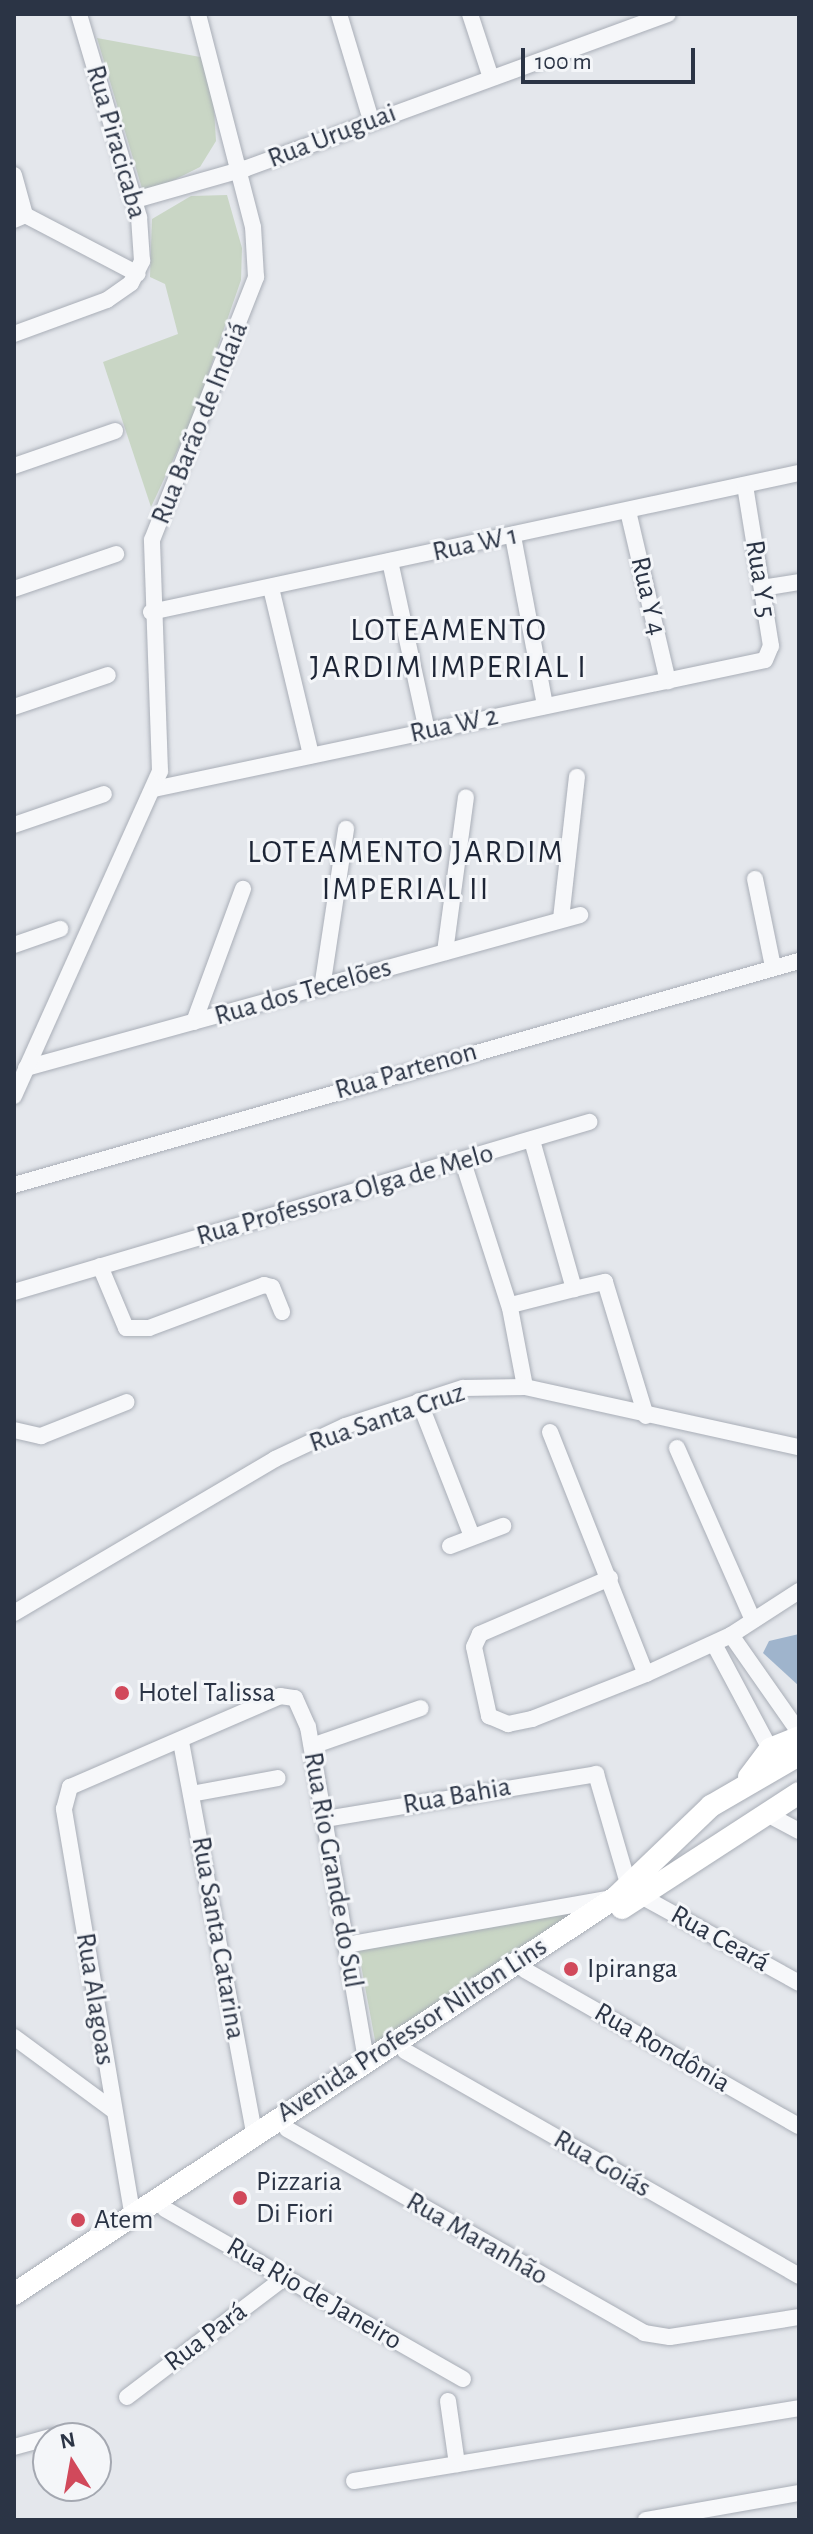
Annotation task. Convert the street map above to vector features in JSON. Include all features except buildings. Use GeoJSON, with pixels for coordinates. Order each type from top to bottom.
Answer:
{"type":"FeatureCollection","features":[{"type":"Feature","properties":{"kind":"main road"},"geometry":{"type":"LineString","coordinates":[[764,1816],[744,1784],[770,1749],[799,1735]]}},
{"type":"Feature","properties":{"kind":"main road","name":"Avenida Professor Nilton Lins"},"geometry":{"type":"LineString","coordinates":[[14,2309],[525,1970],[628,1893],[711,1806],[744,1784],[799,1755]]}},
{"type":"Feature","properties":{"kind":"main road","name":"Avenida Professor Nilton Lins"},"geometry":{"type":"LineString","coordinates":[[14,2293],[132,2212],[628,1893],[733,1836],[799,1793]]}},
{"type":"Feature","properties":{"kind":"main road"},"geometry":{"type":"LineString","coordinates":[[711,1806],[733,1836]]}},
{"type":"Feature","properties":{"kind":"street","name":"Rua Piracicaba"},"geometry":{"type":"LineString","coordinates":[[79,14],[137,208],[138,274]]}},
{"type":"Feature","properties":{"kind":"street","name":"Rua Barão de Indaiá"},"geometry":{"type":"LineString","coordinates":[[14,1096],[154,789],[164,735],[149,562],[162,509],[256,277],[253,227],[198,14]]}},
{"type":"Feature","properties":{"kind":"street"},"geometry":{"type":"LineString","coordinates":[[339,14],[371,120]]}},
{"type":"Feature","properties":{"kind":"street"},"geometry":{"type":"LineString","coordinates":[[470,14],[491,78]]}},
{"type":"Feature","properties":{"kind":"street","name":"Rua Uruguai"},"geometry":{"type":"LineString","coordinates":[[137,208],[668,14]]}},
{"type":"Feature","properties":{"kind":"street"},"geometry":{"type":"LineString","coordinates":[[14,175],[20,218],[138,274],[107,300],[14,334]]}},
{"type":"Feature","properties":{"kind":"street"},"geometry":{"type":"LineString","coordinates":[[14,466],[115,431]]}},
{"type":"Feature","properties":{"kind":"street","name":"Rua W 1"},"geometry":{"type":"LineString","coordinates":[[151,612],[799,473]]}},
{"type":"Feature","properties":{"kind":"street","name":"Rua Y 5"},"geometry":{"type":"LineString","coordinates":[[745,485],[771,652],[755,663]]}},
{"type":"Feature","properties":{"kind":"street","name":"Rua Y 4"},"geometry":{"type":"LineString","coordinates":[[628,511],[668,681]]}},
{"type":"Feature","properties":{"kind":"street"},"geometry":{"type":"LineString","coordinates":[[513,536],[545,706]]}},
{"type":"Feature","properties":{"kind":"street"},"geometry":{"type":"LineString","coordinates":[[14,589],[116,554]]}},
{"type":"Feature","properties":{"kind":"street"},"geometry":{"type":"LineString","coordinates":[[390,561],[427,731]]}},
{"type":"Feature","properties":{"kind":"street"},"geometry":{"type":"LineString","coordinates":[[762,588],[799,582]]}},
{"type":"Feature","properties":{"kind":"street"},"geometry":{"type":"LineString","coordinates":[[271,588],[311,755]]}},
{"type":"Feature","properties":{"kind":"street","name":"Rua W 2"},"geometry":{"type":"LineString","coordinates":[[154,789],[755,663]]}},
{"type":"Feature","properties":{"kind":"street"},"geometry":{"type":"LineString","coordinates":[[14,707],[108,675]]}},
{"type":"Feature","properties":{"kind":"street"},"geometry":{"type":"LineString","coordinates":[[561,919],[577,777]]}},
{"type":"Feature","properties":{"kind":"street"},"geometry":{"type":"LineString","coordinates":[[14,825],[104,794]]}},
{"type":"Feature","properties":{"kind":"street"},"geometry":{"type":"LineString","coordinates":[[445,952],[466,797]]}},
{"type":"Feature","properties":{"kind":"street"},"geometry":{"type":"LineString","coordinates":[[322,988],[346,829]]}},
{"type":"Feature","properties":{"kind":"street"},"geometry":{"type":"LineString","coordinates":[[755,879],[773,967]]}},
{"type":"Feature","properties":{"kind":"street"},"geometry":{"type":"LineString","coordinates":[[194,1022],[243,889]]}},
{"type":"Feature","properties":{"kind":"street","name":"Rua dos Tecelões"},"geometry":{"type":"LineString","coordinates":[[26,1068],[580,915]]}},
{"type":"Feature","properties":{"kind":"street"},"geometry":{"type":"LineString","coordinates":[[14,945],[60,929]]}},
{"type":"Feature","properties":{"kind":"street","name":"Rua Partenon"},"geometry":{"type":"LineString","coordinates":[[14,1185],[799,961]]}},
{"type":"Feature","properties":{"kind":"street","name":"Rua Professora Olga de Melo"},"geometry":{"type":"LineString","coordinates":[[14,1292],[463,1162],[589,1122]]}},
{"type":"Feature","properties":{"kind":"street"},"geometry":{"type":"LineString","coordinates":[[533,1144],[574,1289]]}},
{"type":"Feature","properties":{"kind":"street"},"geometry":{"type":"LineString","coordinates":[[463,1162],[510,1308],[525,1387]]}},
{"type":"Feature","properties":{"kind":"street"},"geometry":{"type":"LineString","coordinates":[[100,1266],[126,1328],[149,1328],[268,1286],[282,1312]]}},
{"type":"Feature","properties":{"kind":"street"},"geometry":{"type":"LineString","coordinates":[[515,1304],[605,1282],[646,1416]]}},
{"type":"Feature","properties":{"kind":"street","name":"Rua Santa Cruz"},"geometry":{"type":"LineString","coordinates":[[14,1613],[275,1459],[419,1401],[463,1388],[525,1387],[646,1416],[799,1447]]}},
{"type":"Feature","properties":{"kind":"street"},"geometry":{"type":"LineString","coordinates":[[419,1401],[472,1536]]}},
{"type":"Feature","properties":{"kind":"street"},"geometry":{"type":"LineString","coordinates":[[14,1430],[41,1436],[127,1402]]}},
{"type":"Feature","properties":{"kind":"street"},"geometry":{"type":"LineString","coordinates":[[550,1432],[646,1674]]}},
{"type":"Feature","properties":{"kind":"street"},"geometry":{"type":"LineString","coordinates":[[677,1448],[753,1620]]}},
{"type":"Feature","properties":{"kind":"street"},"geometry":{"type":"LineString","coordinates":[[450,1546],[503,1526]]}},
{"type":"Feature","properties":{"kind":"street"},"geometry":{"type":"LineString","coordinates":[[610,1578],[480,1634],[474,1647],[481,1695],[489,1716],[508,1724],[646,1674],[731,1635],[799,1591]]}},
{"type":"Feature","properties":{"kind":"street"},"geometry":{"type":"LineString","coordinates":[[731,1635],[799,1735]]}},
{"type":"Feature","properties":{"kind":"street"},"geometry":{"type":"LineString","coordinates":[[714,1644],[770,1749]]}},
{"type":"Feature","properties":{"kind":"street"},"geometry":{"type":"LineString","coordinates":[[743,1694],[775,1700]]}},
{"type":"Feature","properties":{"kind":"street","name":"Rua Rio Grande do Sul"},"geometry":{"type":"LineString","coordinates":[[181,1742],[280,1696],[301,1704],[312,1746],[366,2060]]}},
{"type":"Feature","properties":{"kind":"street"},"geometry":{"type":"LineString","coordinates":[[312,1746],[421,1708]]}},
{"type":"Feature","properties":{"kind":"street","name":"Rua Alagoas"},"geometry":{"type":"LineString","coordinates":[[132,2212],[64,1809],[70,1787],[181,1742]]}},
{"type":"Feature","properties":{"kind":"street","name":"Rua Santa Catarina"},"geometry":{"type":"LineString","coordinates":[[181,1742],[254,2133]]}},
{"type":"Feature","properties":{"kind":"street","name":"Rua Bahia"},"geometry":{"type":"LineString","coordinates":[[325,1819],[589,1772],[603,1779],[628,1893]]}},
{"type":"Feature","properties":{"kind":"street"},"geometry":{"type":"LineString","coordinates":[[191,1794],[278,1778]]}},
{"type":"Feature","properties":{"kind":"street"},"geometry":{"type":"LineString","coordinates":[[764,1816],[799,1831]]}},
{"type":"Feature","properties":{"kind":"street"},"geometry":{"type":"LineString","coordinates":[[346,1945],[628,1893]]}},
{"type":"Feature","properties":{"kind":"street","name":"Rua Ceará"},"geometry":{"type":"LineString","coordinates":[[628,1893],[799,1983]]}},
{"type":"Feature","properties":{"kind":"street","name":"Rua Rondônia"},"geometry":{"type":"LineString","coordinates":[[525,1970],[799,2126]]}},
{"type":"Feature","properties":{"kind":"street"},"geometry":{"type":"LineString","coordinates":[[14,2037],[113,2110]]}},
{"type":"Feature","properties":{"kind":"street","name":"Rua Goiás"},"geometry":{"type":"LineString","coordinates":[[405,2051],[799,2276]]}},
{"type":"Feature","properties":{"kind":"street","name":"Rua Maranhão"},"geometry":{"type":"LineString","coordinates":[[287,2129],[631,2328],[670,2337],[799,2317]]}},
{"type":"Feature","properties":{"kind":"street","name":"Rua Rio de Janeiro"},"geometry":{"type":"LineString","coordinates":[[165,2209],[463,2379]]}},
{"type":"Feature","properties":{"kind":"street","name":"Rua Pará"},"geometry":{"type":"LineString","coordinates":[[127,2397],[285,2277]]}},
{"type":"Feature","properties":{"kind":"street"},"geometry":{"type":"LineString","coordinates":[[448,2401],[457,2464]]}},
{"type":"Feature","properties":{"kind":"street"},"geometry":{"type":"LineString","coordinates":[[354,2481],[799,2408]]}},
{"type":"Feature","properties":{"kind":"street"},"geometry":{"type":"LineString","coordinates":[[646,2520],[799,2493]]}},
{"type":"Feature","properties":{"kind":"green space"},"geometry":{"type":"Polygon","coordinates":[[[97,38],[211,59],[216,141],[200,167],[144,195],[97,38]]]}},
{"type":"Feature","properties":{"kind":"green space"},"geometry":{"type":"Polygon","coordinates":[[[227,195],[242,248],[241,280],[194,415],[151,507],[103,362],[178,334],[165,284],[150,277],[152,219],[191,196],[227,195]]]}},
{"type":"Feature","properties":{"kind":"green space"},"geometry":{"type":"Polygon","coordinates":[[[609,1900],[377,2051],[358,1949],[609,1900]]]}},
{"type":"Feature","properties":{"kind":"water"},"geometry":{"type":"Polygon","coordinates":[[[799,1634],[799,1686],[763,1653],[769,1641],[799,1634]]]}},
{"type":"Feature","properties":{"kind":"place","name":"Hotel Talissa"},"geometry":{"type":"Point","coordinates":[122,1693]}},
{"type":"Feature","properties":{"kind":"place","name":"Ipiranga"},"geometry":{"type":"Point","coordinates":[571,1969]}},
{"type":"Feature","properties":{"kind":"place","name":"Pizzaria Di Fiori"},"geometry":{"type":"Point","coordinates":[240,2198]}},
{"type":"Feature","properties":{"kind":"place","name":"Atem"},"geometry":{"type":"Point","coordinates":[78,2220]}},
{"type":"Feature","properties":{"kind":"district","name":"LOTEAMENTO JARDIM IMPERIAL I"},"geometry":{"type":"Point","coordinates":[449,650]}},
{"type":"Feature","properties":{"kind":"district","name":"LOTEAMENTO JARDIM IMPERIAL II"},"geometry":{"type":"Point","coordinates":[406,872]}}]}
